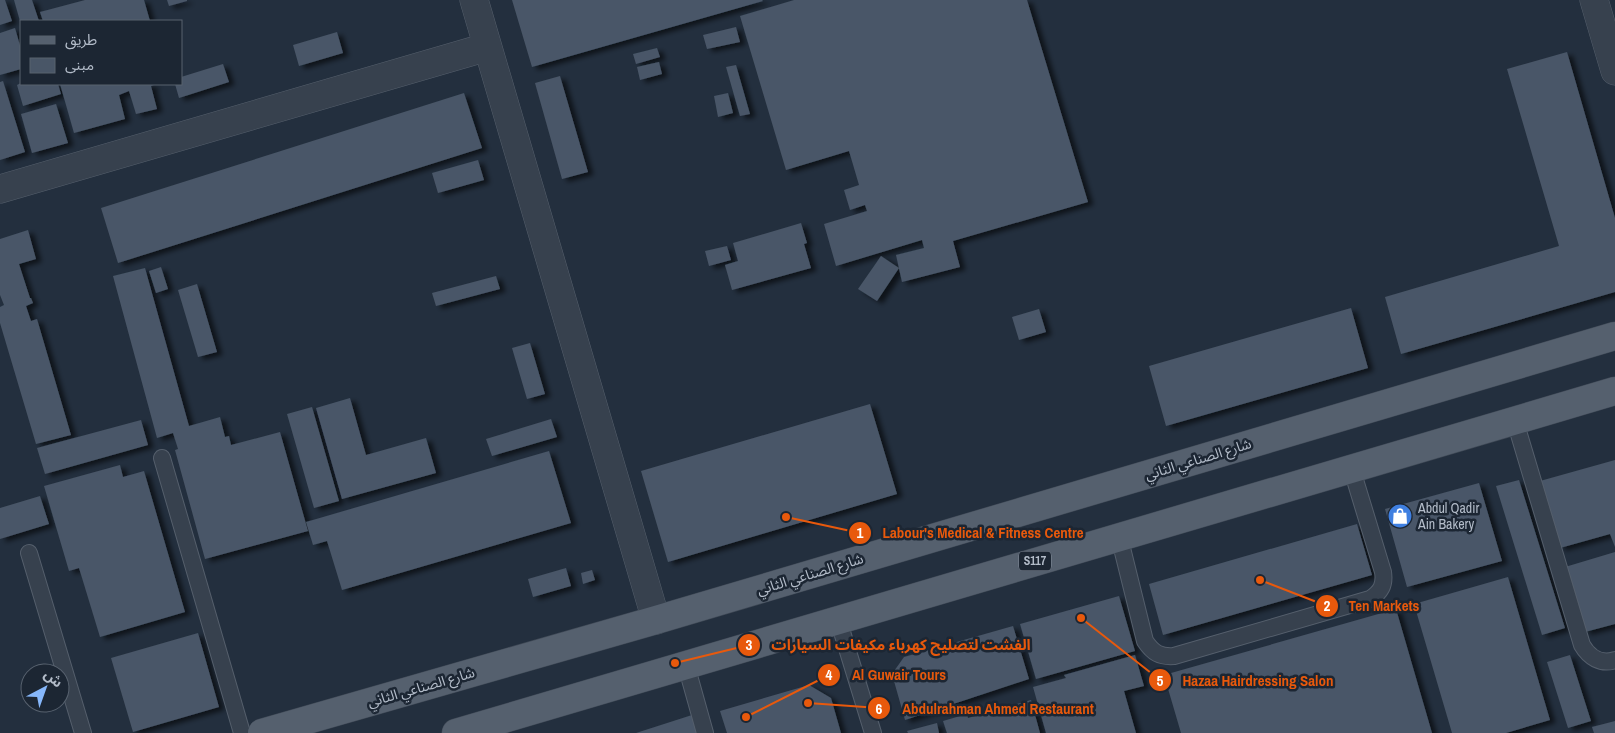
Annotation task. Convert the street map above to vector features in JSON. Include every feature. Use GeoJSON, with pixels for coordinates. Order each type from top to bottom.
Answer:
{"type":"FeatureCollection","features":[{"type":"Feature","properties":{"kind":"main road","name":"شارع الصناعي الثاني"},"geometry":{"type":"LineString","coordinates":[[262,733],[656,620],[1615,336]]}},
{"type":"Feature","properties":{"kind":"main road","name":"S117"},"geometry":{"type":"LineString","coordinates":[[469,731],[1119,536],[1352,470],[1515,421],[1607,399]]}},
{"type":"Feature","properties":{"kind":"street"},"geometry":{"type":"LineString","coordinates":[[474,0],[656,620]]}},
{"type":"Feature","properties":{"kind":"street"},"geometry":{"type":"LineString","coordinates":[[1594,0],[1615,71]]}},
{"type":"Feature","properties":{"kind":"street"},"geometry":{"type":"LineString","coordinates":[[0,189],[487,47]]}},
{"type":"Feature","properties":{"kind":"lane"},"geometry":{"type":"LineString","coordinates":[[1515,421],[1582,645],[1586,653],[1593,658],[1602,661],[1615,660]]}},
{"type":"Feature","properties":{"kind":"lane"},"geometry":{"type":"LineString","coordinates":[[162,458],[242,733]]}},
{"type":"Feature","properties":{"kind":"lane"},"geometry":{"type":"LineString","coordinates":[[1119,536],[1145,641],[1157,654],[1174,656],[1370,598],[1377,594],[1382,588],[1383,572],[1352,470]]}},
{"type":"Feature","properties":{"kind":"lane"},"geometry":{"type":"LineString","coordinates":[[29,553],[83,733]]}},
{"type":"Feature","properties":{"kind":"lane"},"geometry":{"type":"LineString","coordinates":[[838,620],[873,733]]}},
{"type":"Feature","properties":{"kind":"lane"},"geometry":{"type":"LineString","coordinates":[[686,665],[705,733]]}},
{"type":"Feature","properties":{"kind":"building"},"geometry":{"type":"Polygon","coordinates":[[[0,0],[5,0],[12,21],[0,25],[0,0]]]}},
{"type":"Feature","properties":{"kind":"building"},"geometry":{"type":"Polygon","coordinates":[[[14,0],[32,0],[39,20],[20,21],[14,0]]]}},
{"type":"Feature","properties":{"kind":"building"},"geometry":{"type":"Polygon","coordinates":[[[85,0],[144,0],[150,20],[43,20],[40,12],[85,0]]]}},
{"type":"Feature","properties":{"kind":"building"},"geometry":{"type":"Polygon","coordinates":[[[167,0],[187,0],[187,1],[169,6],[167,0]]]}},
{"type":"Feature","properties":{"kind":"building"},"geometry":{"type":"Polygon","coordinates":[[[512,0],[762,0],[763,1],[532,67],[512,0]]]}},
{"type":"Feature","properties":{"kind":"building"},"geometry":{"type":"Polygon","coordinates":[[[794,0],[1027,0],[1088,202],[953,241],[960,267],[902,282],[896,255],[924,248],[922,240],[836,266],[824,224],[867,211],[865,205],[850,210],[844,190],[859,185],[849,151],[786,170],[740,16],[794,0]]]}},
{"type":"Feature","properties":{"kind":"building"},"geometry":{"type":"Polygon","coordinates":[[[736,27],[740,42],[707,49],[703,35],[736,27]]]}},
{"type":"Feature","properties":{"kind":"building"},"geometry":{"type":"Polygon","coordinates":[[[15,28],[20,46],[20,69],[0,75],[0,33],[15,28]]]}},
{"type":"Feature","properties":{"kind":"building"},"geometry":{"type":"Polygon","coordinates":[[[337,32],[343,53],[299,66],[293,45],[337,32]]]}},
{"type":"Feature","properties":{"kind":"building"},"geometry":{"type":"Polygon","coordinates":[[[657,48],[660,57],[636,64],[633,54],[657,48]]]}},
{"type":"Feature","properties":{"kind":"building"},"geometry":{"type":"Polygon","coordinates":[[[1567,52],[1615,218],[1615,292],[1401,354],[1385,297],[1559,246],[1507,69],[1567,52]]]}},
{"type":"Feature","properties":{"kind":"building"},"geometry":{"type":"Polygon","coordinates":[[[659,62],[662,74],[640,80],[637,67],[659,62]]]}},
{"type":"Feature","properties":{"kind":"building"},"geometry":{"type":"Polygon","coordinates":[[[223,64],[229,82],[179,98],[175,85],[182,85],[182,77],[223,64]]]}},
{"type":"Feature","properties":{"kind":"building"},"geometry":{"type":"Polygon","coordinates":[[[736,65],[750,114],[740,116],[726,67],[736,65]]]}},
{"type":"Feature","properties":{"kind":"building"},"geometry":{"type":"Polygon","coordinates":[[[560,76],[588,172],[562,179],[535,83],[560,76]]]}},
{"type":"Feature","properties":{"kind":"building"},"geometry":{"type":"Polygon","coordinates":[[[3,81],[25,152],[0,160],[0,82],[3,81]]]}},
{"type":"Feature","properties":{"kind":"building"},"geometry":{"type":"Polygon","coordinates":[[[17,85],[58,85],[61,94],[23,106],[17,85]]]}},
{"type":"Feature","properties":{"kind":"building"},"geometry":{"type":"Polygon","coordinates":[[[60,85],[154,85],[151,86],[157,109],[136,114],[129,91],[119,95],[125,119],[74,133],[60,85]]]}},
{"type":"Feature","properties":{"kind":"building"},"geometry":{"type":"Polygon","coordinates":[[[464,93],[482,148],[118,263],[101,208],[464,93]]]}},
{"type":"Feature","properties":{"kind":"building"},"geometry":{"type":"Polygon","coordinates":[[[728,93],[733,113],[718,117],[714,96],[728,93]]]}},
{"type":"Feature","properties":{"kind":"building"},"geometry":{"type":"Polygon","coordinates":[[[56,104],[68,143],[32,153],[21,114],[56,104]]]}},
{"type":"Feature","properties":{"kind":"building"},"geometry":{"type":"Polygon","coordinates":[[[478,160],[484,180],[438,193],[432,173],[478,160]]]}},
{"type":"Feature","properties":{"kind":"building"},"geometry":{"type":"Polygon","coordinates":[[[801,223],[807,243],[804,244],[811,268],[732,290],[725,265],[738,261],[733,243],[801,223]]]}},
{"type":"Feature","properties":{"kind":"building"},"geometry":{"type":"Polygon","coordinates":[[[28,230],[36,259],[19,264],[33,303],[26,306],[31,321],[37,319],[71,435],[36,444],[0,323],[0,307],[4,305],[0,295],[0,239],[28,230]]]}},
{"type":"Feature","properties":{"kind":"building"},"geometry":{"type":"Polygon","coordinates":[[[727,246],[731,260],[709,266],[705,251],[727,246]]]}},
{"type":"Feature","properties":{"kind":"building"},"geometry":{"type":"Polygon","coordinates":[[[881,256],[899,268],[877,301],[858,289],[881,256]]]}},
{"type":"Feature","properties":{"kind":"building"},"geometry":{"type":"Polygon","coordinates":[[[161,267],[168,289],[156,293],[149,271],[161,267]]]}},
{"type":"Feature","properties":{"kind":"building"},"geometry":{"type":"Polygon","coordinates":[[[145,268],[189,426],[220,417],[225,437],[229,436],[231,445],[280,432],[308,531],[205,559],[175,450],[178,449],[173,433],[157,438],[113,276],[145,268]]]}},
{"type":"Feature","properties":{"kind":"building"},"geometry":{"type":"Polygon","coordinates":[[[496,276],[500,289],[436,306],[432,293],[496,276]]]}},
{"type":"Feature","properties":{"kind":"building"},"geometry":{"type":"Polygon","coordinates":[[[197,284],[217,352],[198,357],[178,290],[197,284]]]}},
{"type":"Feature","properties":{"kind":"building"},"geometry":{"type":"Polygon","coordinates":[[[1351,308],[1368,368],[1166,426],[1149,366],[1351,308]]]}},
{"type":"Feature","properties":{"kind":"building"},"geometry":{"type":"Polygon","coordinates":[[[1039,309],[1046,332],[1019,340],[1012,317],[1039,309]]]}},
{"type":"Feature","properties":{"kind":"building"},"geometry":{"type":"Polygon","coordinates":[[[530,343],[545,394],[527,399],[512,348],[530,343]]]}},
{"type":"Feature","properties":{"kind":"building"},"geometry":{"type":"Polygon","coordinates":[[[350,398],[366,455],[426,438],[436,473],[342,499],[316,408],[350,398]]]}},
{"type":"Feature","properties":{"kind":"building"},"geometry":{"type":"Polygon","coordinates":[[[870,404],[897,494],[668,562],[641,471],[870,404]]]}},
{"type":"Feature","properties":{"kind":"building"},"geometry":{"type":"Polygon","coordinates":[[[312,407],[339,501],[314,508],[287,414],[312,407]]]}},
{"type":"Feature","properties":{"kind":"building"},"geometry":{"type":"Polygon","coordinates":[[[551,419],[557,437],[492,456],[486,439],[551,419]]]}},
{"type":"Feature","properties":{"kind":"building"},"geometry":{"type":"Polygon","coordinates":[[[141,420],[148,445],[45,474],[37,448],[141,420]]]}},
{"type":"Feature","properties":{"kind":"building"},"geometry":{"type":"Polygon","coordinates":[[[549,451],[571,523],[342,590],[327,541],[313,545],[306,522],[549,451]]]}},
{"type":"Feature","properties":{"kind":"building"},"geometry":{"type":"Polygon","coordinates":[[[1615,460],[1615,547],[1610,534],[1560,548],[1540,481],[1615,460]]]}},
{"type":"Feature","properties":{"kind":"building"},"geometry":{"type":"Polygon","coordinates":[[[120,465],[123,477],[144,471],[185,612],[100,637],[79,568],[69,571],[44,486],[120,465]]]}},
{"type":"Feature","properties":{"kind":"building"},"geometry":{"type":"Polygon","coordinates":[[[1519,480],[1565,628],[1542,635],[1496,486],[1519,480]]]}},
{"type":"Feature","properties":{"kind":"building"},"geometry":{"type":"Polygon","coordinates":[[[1479,483],[1502,561],[1407,587],[1385,509],[1479,483]]]}},
{"type":"Feature","properties":{"kind":"building"},"geometry":{"type":"Polygon","coordinates":[[[40,496],[49,524],[0,539],[0,508],[40,496]]]}},
{"type":"Feature","properties":{"kind":"building"},"geometry":{"type":"Polygon","coordinates":[[[1357,524],[1372,575],[1163,635],[1149,584],[1357,524]]]}},
{"type":"Feature","properties":{"kind":"building"},"geometry":{"type":"Polygon","coordinates":[[[1615,552],[1615,624],[1585,632],[1565,567],[1615,552]]]}},
{"type":"Feature","properties":{"kind":"building"},"geometry":{"type":"Polygon","coordinates":[[[566,568],[571,586],[533,597],[528,579],[566,568]]]}},
{"type":"Feature","properties":{"kind":"building"},"geometry":{"type":"Polygon","coordinates":[[[592,570],[595,580],[583,584],[581,573],[592,570]]]}},
{"type":"Feature","properties":{"kind":"building"},"geometry":{"type":"Polygon","coordinates":[[[1508,577],[1550,720],[1506,733],[1452,733],[1414,604],[1508,577]]]}},
{"type":"Feature","properties":{"kind":"building"},"geometry":{"type":"Polygon","coordinates":[[[1119,596],[1135,651],[1036,679],[1020,624],[1119,596]]]}},
{"type":"Feature","properties":{"kind":"building"},"geometry":{"type":"Polygon","coordinates":[[[1396,609],[1432,733],[1181,733],[1164,675],[1396,609]]]}},
{"type":"Feature","properties":{"kind":"building"},"geometry":{"type":"Polygon","coordinates":[[[1013,626],[1029,679],[905,720],[892,674],[904,657],[1013,626]]]}},
{"type":"Feature","properties":{"kind":"building"},"geometry":{"type":"Polygon","coordinates":[[[198,633],[219,707],[133,732],[111,658],[198,633]]]}},
{"type":"Feature","properties":{"kind":"building"},"geometry":{"type":"Polygon","coordinates":[[[1135,655],[1144,686],[1124,691],[1136,733],[1046,733],[1033,687],[1066,678],[1064,675],[1135,655]]]}},
{"type":"Feature","properties":{"kind":"building"},"geometry":{"type":"Polygon","coordinates":[[[1570,655],[1591,721],[1568,728],[1547,662],[1570,655]]]}},
{"type":"Feature","properties":{"kind":"building"},"geometry":{"type":"Polygon","coordinates":[[[809,685],[831,698],[841,733],[727,733],[720,711],[809,685]]]}},
{"type":"Feature","properties":{"kind":"building"},"geometry":{"type":"Polygon","coordinates":[[[1031,700],[1040,733],[947,733],[943,721],[967,714],[968,718],[1031,700]]]}},
{"type":"Feature","properties":{"kind":"building"},"geometry":{"type":"Polygon","coordinates":[[[692,715],[697,733],[636,733],[692,715]]]}},
{"type":"Feature","properties":{"kind":"building"},"geometry":{"type":"Polygon","coordinates":[[[1615,721],[1615,733],[1594,733],[1592,727],[1615,721]]]}},
{"type":"Feature","properties":{"kind":"building"},"geometry":{"type":"Polygon","coordinates":[[[937,723],[939,733],[908,733],[907,731],[937,723]]]}},
{"type":"Feature","properties":{"kind":"place","name":"Abdul Qadir Ain Bakery"},"geometry":{"type":"Point","coordinates":[1400,516]}},
{"type":"Feature","properties":{"kind":"place","name":"Labour's Medical & Fitness Centre"},"geometry":{"type":"Point","coordinates":[786,517]}},
{"type":"Feature","properties":{"kind":"place","name":"Ten Markets"},"geometry":{"type":"Point","coordinates":[1260,580]}},
{"type":"Feature","properties":{"kind":"place","name":"Hazaa Hairdressing Salon"},"geometry":{"type":"Point","coordinates":[1081,618]}},
{"type":"Feature","properties":{"kind":"place","name":"الفشت لتصلیح کھرباء مکیفات السیارات"},"geometry":{"type":"Point","coordinates":[675,663]}},
{"type":"Feature","properties":{"kind":"place","name":"Abdulrahman Ahmed Restaurant"},"geometry":{"type":"Point","coordinates":[808,703]}},
{"type":"Feature","properties":{"kind":"place","name":"Al Guwair Tours"},"geometry":{"type":"Point","coordinates":[746,717]}}]}
